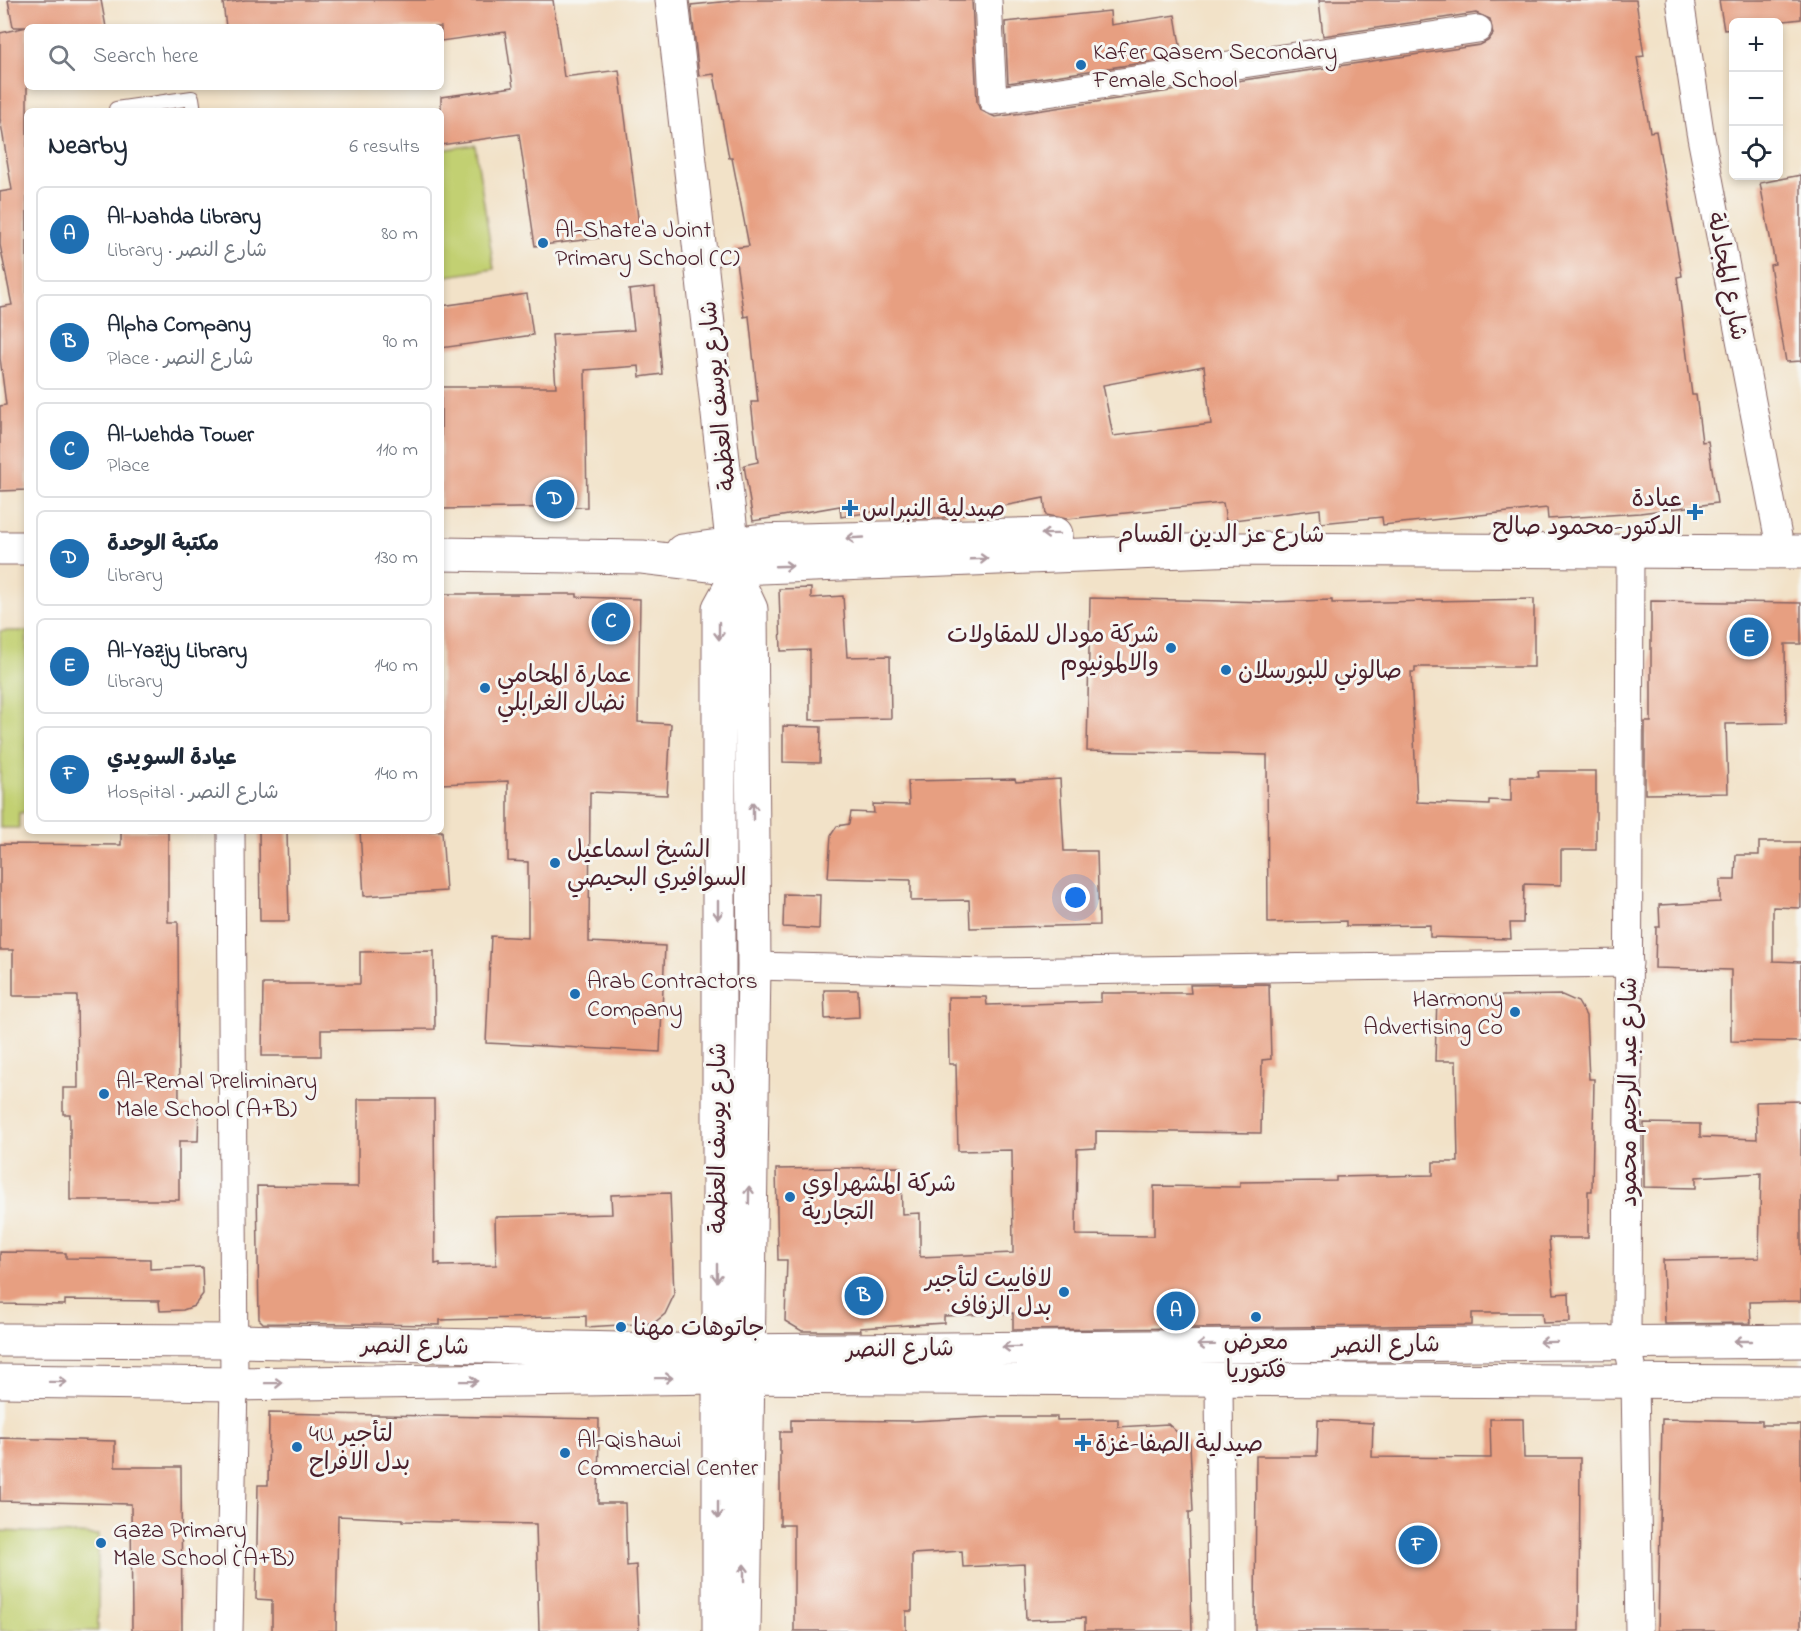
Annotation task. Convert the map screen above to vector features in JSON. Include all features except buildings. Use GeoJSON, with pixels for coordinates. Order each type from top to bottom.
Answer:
{"type":"FeatureCollection","features":[{"type":"Feature","properties":{"kind":"main road","name":"شارع يوسف العظمة"},"geometry":{"type":"LineString","coordinates":[[672,0],[735,563],[752,609],[754,966],[731,1364],[719,1631]]}},
{"type":"Feature","properties":{"kind":"main road","name":"شارع عز الدين القسام"},"geometry":{"type":"LineString","coordinates":[[735,563],[891,536],[1080,533],[1791,545]]}},
{"type":"Feature","properties":{"kind":"main road","name":"شارع عز الدين القسام"},"geometry":{"type":"LineString","coordinates":[[444,554],[642,557],[735,563],[1239,549],[1630,553],[1791,545]]}},
{"type":"Feature","properties":{"kind":"main road"},"geometry":{"type":"LineString","coordinates":[[0,548],[24,548]]}},
{"type":"Feature","properties":{"kind":"main road","name":"شارع يوسف العظمة"},"geometry":{"type":"LineString","coordinates":[[735,563],[719,608],[731,1364],[744,1631]]}},
{"type":"Feature","properties":{"kind":"main road","name":"شارع النصر"},"geometry":{"type":"LineString","coordinates":[[0,1340],[234,1341],[731,1364],[1219,1380],[1801,1382]]}},
{"type":"Feature","properties":{"kind":"main road","name":"شارع النصر"},"geometry":{"type":"LineString","coordinates":[[0,1381],[234,1384],[731,1364],[1627,1341],[1801,1341]]}},
{"type":"Feature","properties":{"kind":"street"},"geometry":{"type":"LineString","coordinates":[[988,0],[993,101],[1478,29]]}},
{"type":"Feature","properties":{"kind":"street","name":"شارع المجادلة"},"geometry":{"type":"LineString","coordinates":[[1680,0],[1700,132],[1791,545]]}},
{"type":"Feature","properties":{"kind":"street","name":"شارع عبد الرحيم محمود"},"geometry":{"type":"LineString","coordinates":[[1630,553],[1627,1341],[1635,1380],[1639,1631]]}},
{"type":"Feature","properties":{"kind":"street"},"geometry":{"type":"LineString","coordinates":[[229,1631],[234,1384],[231,834]]}},
{"type":"Feature","properties":{"kind":"street"},"geometry":{"type":"LineString","coordinates":[[754,966],[986,972],[1629,963]]}},
{"type":"Feature","properties":{"kind":"street"},"geometry":{"type":"LineString","coordinates":[[1219,1380],[1221,1631]]}},
{"type":"Feature","properties":{"kind":"lane"},"geometry":{"type":"LineString","coordinates":[[123,108],[192,98],[194,108]]}},
{"type":"Feature","properties":{"kind":"green space"},"geometry":{"type":"Polygon","coordinates":[[[475,145],[494,269],[444,277],[444,150],[475,145]]]}},
{"type":"Feature","properties":{"kind":"green space"},"geometry":{"type":"Polygon","coordinates":[[[0,631],[24,631],[24,812],[19,813],[19,828],[0,828],[0,631]]]}},
{"type":"Feature","properties":{"kind":"green space"},"geometry":{"type":"Polygon","coordinates":[[[0,1531],[98,1535],[98,1631],[0,1631],[0,1531]]]}},
{"type":"Feature","properties":{"kind":"place","name":"Kafer Qasem Secondary Female School"},"geometry":{"type":"Point","coordinates":[1081,65]}},
{"type":"Feature","properties":{"kind":"place","name":"Al-Shate'a Joint Primary School (C)"},"geometry":{"type":"Point","coordinates":[543,243]}},
{"type":"Feature","properties":{"kind":"place","name":"مكتبة الوحدة"},"geometry":{"type":"Point","coordinates":[555,499]}},
{"type":"Feature","properties":{"kind":"place","name":"صيدلية النبراس"},"geometry":{"type":"Point","coordinates":[850,508]}},
{"type":"Feature","properties":{"kind":"place","name":"عيادة الدكتور-محمود صالح"},"geometry":{"type":"Point","coordinates":[1695,512]}},
{"type":"Feature","properties":{"kind":"place","name":"Al-Wehda Tower"},"geometry":{"type":"Point","coordinates":[611,622]}},
{"type":"Feature","properties":{"kind":"place","name":"Al-Yazjy Library"},"geometry":{"type":"Point","coordinates":[1749,637]}},
{"type":"Feature","properties":{"kind":"place","name":"شركة مودال للمقاولات والالمونيوم"},"geometry":{"type":"Point","coordinates":[1171,648]}},
{"type":"Feature","properties":{"kind":"place","name":"صالوني للبورسلان"},"geometry":{"type":"Point","coordinates":[1226,670]}},
{"type":"Feature","properties":{"kind":"place","name":"عمارة المحامي نضال الغرابلي"},"geometry":{"type":"Point","coordinates":[485,688]}},
{"type":"Feature","properties":{"kind":"place","name":"الشيخ اسماعيل السوافيري البحيصي"},"geometry":{"type":"Point","coordinates":[555,863]}},
{"type":"Feature","properties":{"kind":"place","name":"Arab Contractors Company"},"geometry":{"type":"Point","coordinates":[575,994]}},
{"type":"Feature","properties":{"kind":"place","name":"Harmony Advertising Co"},"geometry":{"type":"Point","coordinates":[1515,1012]}},
{"type":"Feature","properties":{"kind":"place","name":"Al-Remal Preliminary Male School (A+B)"},"geometry":{"type":"Point","coordinates":[104,1094]}},
{"type":"Feature","properties":{"kind":"place","name":"شركة المشهراوي التجارية"},"geometry":{"type":"Point","coordinates":[790,1197]}},
{"type":"Feature","properties":{"kind":"place","name":"لافاييت لتأجير بدل الزفاف"},"geometry":{"type":"Point","coordinates":[1064,1292]}},
{"type":"Feature","properties":{"kind":"place","name":"Alpha Company"},"geometry":{"type":"Point","coordinates":[864,1296]}},
{"type":"Feature","properties":{"kind":"place","name":"Al-Nahda Library"},"geometry":{"type":"Point","coordinates":[1176,1311]}},
{"type":"Feature","properties":{"kind":"place","name":"معرض فكتوريا"},"geometry":{"type":"Point","coordinates":[1256,1317]}},
{"type":"Feature","properties":{"kind":"place","name":"جاتوهات مهنا"},"geometry":{"type":"Point","coordinates":[621,1327]}},
{"type":"Feature","properties":{"kind":"place","name":"صيدلية الصفا-غزة"},"geometry":{"type":"Point","coordinates":[1083,1443]}},
{"type":"Feature","properties":{"kind":"place","name":"4U لتأجير بدل الافراح"},"geometry":{"type":"Point","coordinates":[297,1447]}},
{"type":"Feature","properties":{"kind":"place","name":"Al-Qishawi Commercial Center"},"geometry":{"type":"Point","coordinates":[565,1453]}},
{"type":"Feature","properties":{"kind":"place","name":"Gaza Primary Male School (A+B)"},"geometry":{"type":"Point","coordinates":[101,1543]}},
{"type":"Feature","properties":{"kind":"place","name":"عيادة السويدي"},"geometry":{"type":"Point","coordinates":[1418,1545]}}]}
